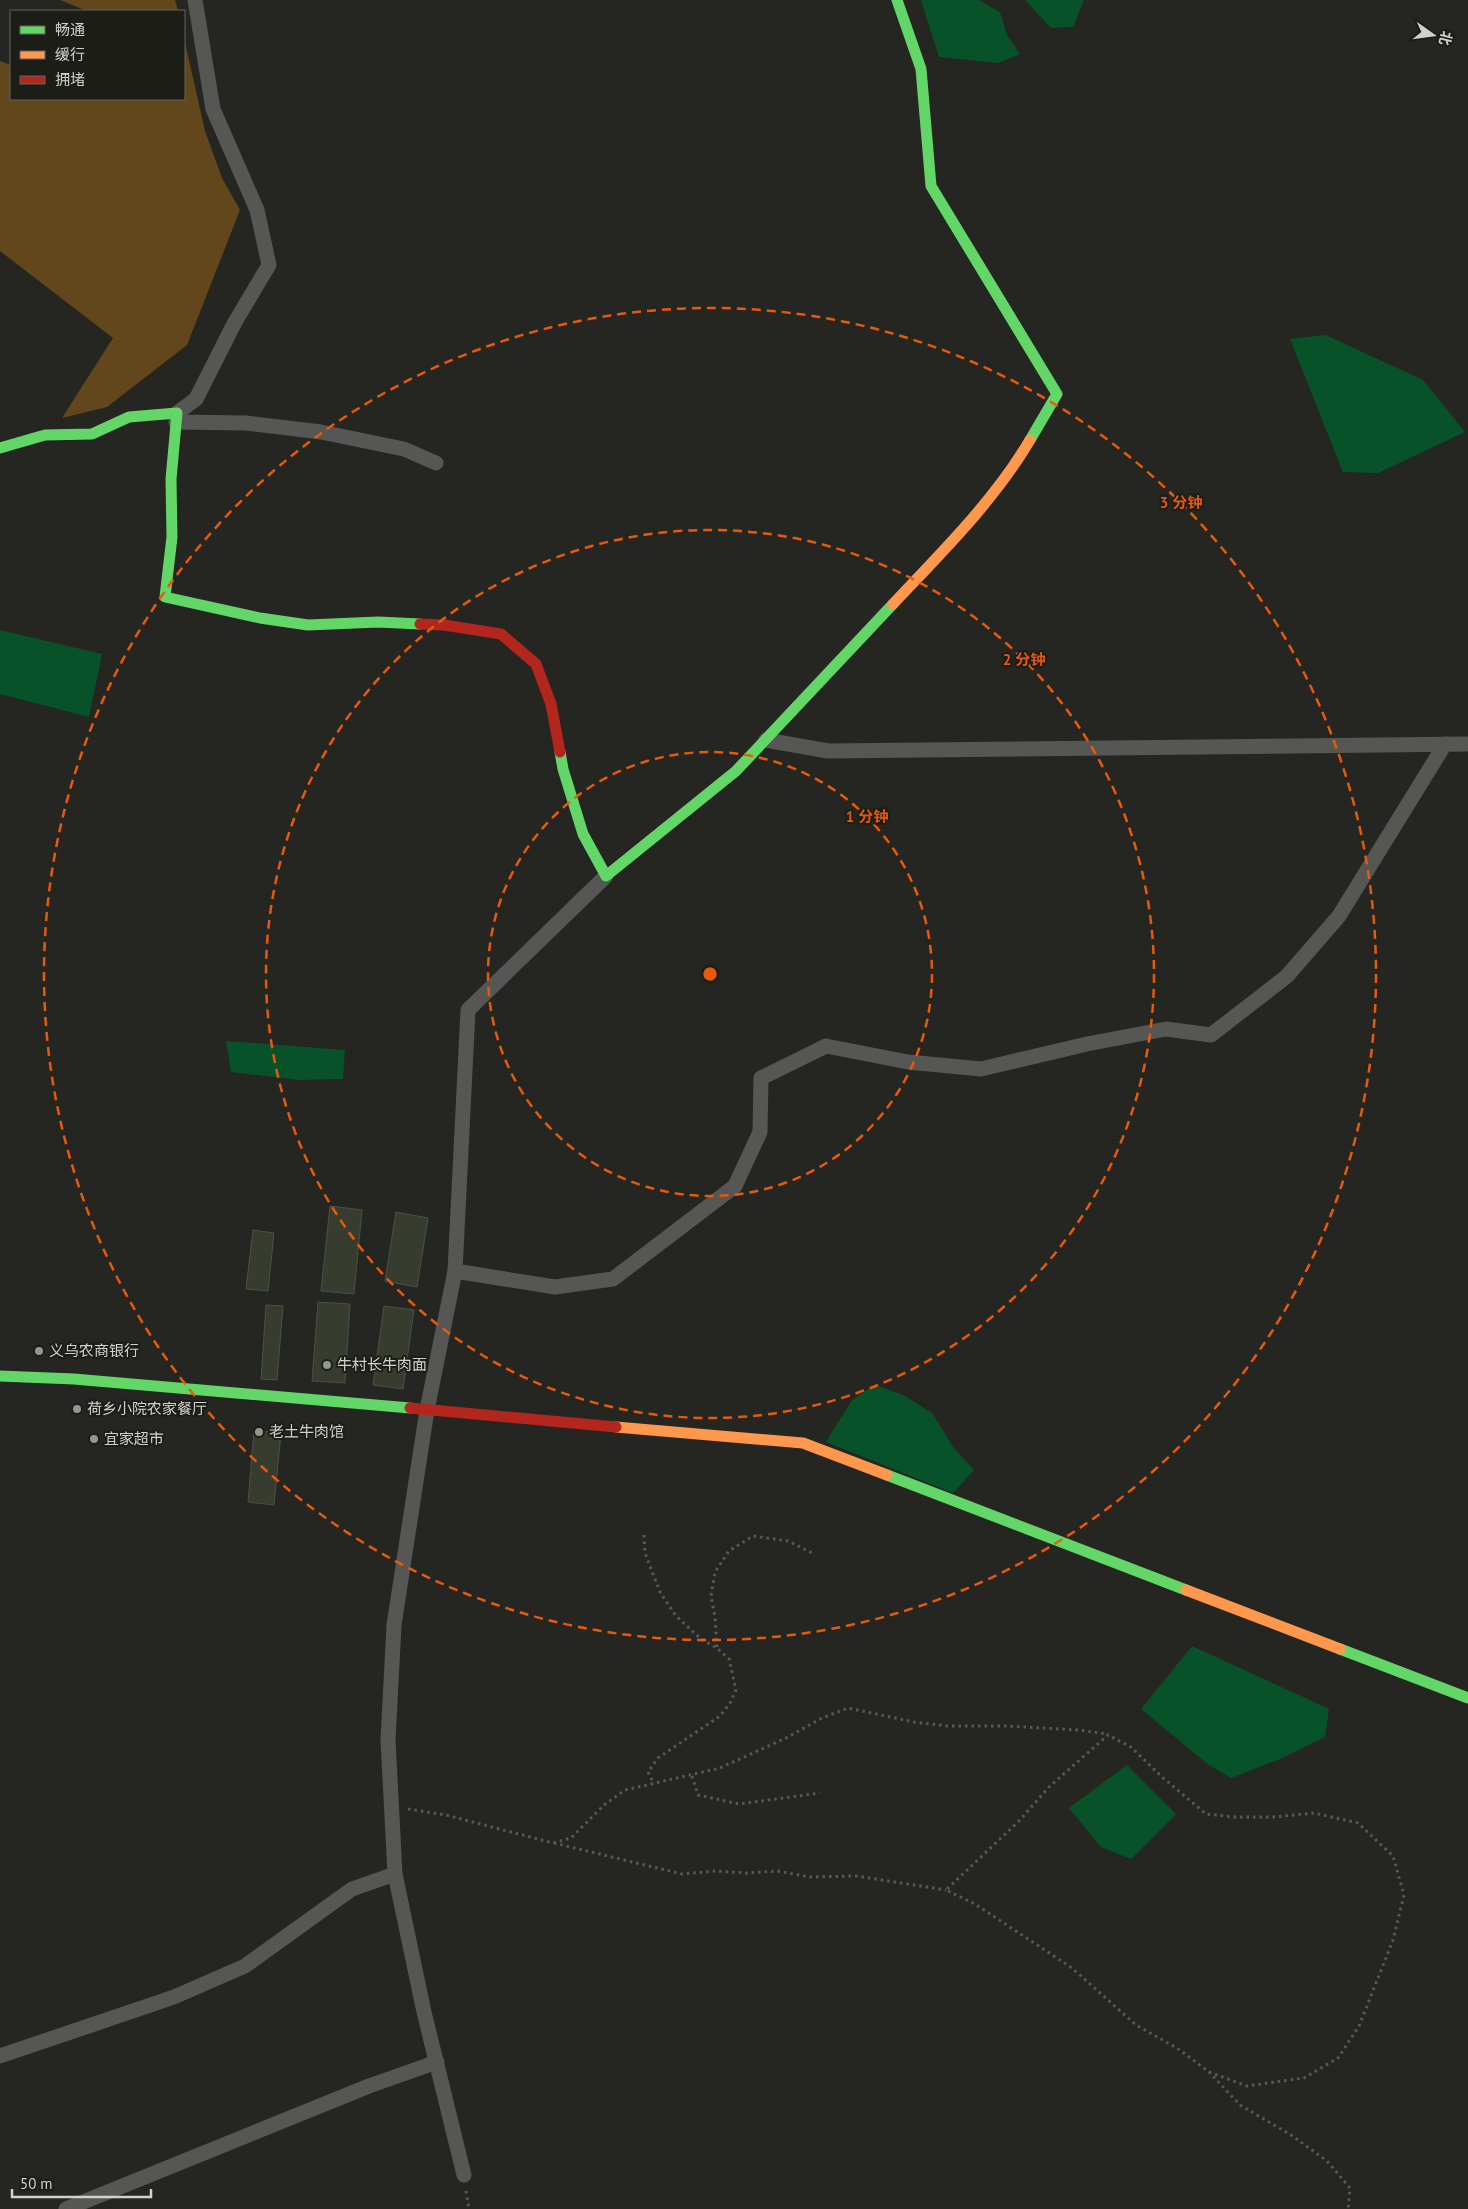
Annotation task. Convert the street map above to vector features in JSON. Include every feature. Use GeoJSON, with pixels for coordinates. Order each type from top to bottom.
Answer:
{"type":"FeatureCollection","features":[{"type":"Feature","properties":{"kind":"street"},"geometry":{"type":"LineString","coordinates":[[195,0],[213,109],[256,210],[269,265],[235,322],[196,399],[177,418],[171,480],[172,537],[165,597],[260,618],[308,625],[378,622],[444,625],[501,634],[536,664],[551,704],[563,769],[583,834],[606,876]]}},
{"type":"Feature","properties":{"kind":"street"},"geometry":{"type":"LineString","coordinates":[[464,2175],[395,1874],[388,1740],[394,1625],[427,1410],[455,1271],[468,1010],[606,876],[736,771],[766,740],[940,554],[1013,469],[1057,394],[931,186],[921,69],[897,0]]}},
{"type":"Feature","properties":{"kind":"street"},"geometry":{"type":"LineString","coordinates":[[0,448],[45,435],[92,434],[130,417],[177,418],[246,423],[321,432],[404,449],[436,463]]}},
{"type":"Feature","properties":{"kind":"street"},"geometry":{"type":"LineString","coordinates":[[766,740],[828,751],[1468,744]]}},
{"type":"Feature","properties":{"kind":"street"},"geometry":{"type":"LineString","coordinates":[[455,1271],[555,1287],[612,1279],[735,1186],[760,1132],[761,1078],[826,1046],[908,1062],[981,1069],[1088,1044],[1166,1029],[1211,1035],[1287,976],[1339,916],[1445,744]]}},
{"type":"Feature","properties":{"kind":"street"},"geometry":{"type":"LineString","coordinates":[[0,1376],[84,1380],[803,1442],[1468,1698]]}},
{"type":"Feature","properties":{"kind":"street"},"geometry":{"type":"LineString","coordinates":[[0,2056],[174,1997],[244,1966],[352,1889],[395,1874]]}},
{"type":"Feature","properties":{"kind":"street"},"geometry":{"type":"LineString","coordinates":[[66,2209],[369,2086],[437,2062]]}},
{"type":"Feature","properties":{"kind":"path"},"geometry":{"type":"LineString","coordinates":[[644,1535],[645,1553],[660,1592],[676,1616],[701,1639],[717,1648],[729,1659],[736,1690],[720,1716],[658,1758],[648,1772],[654,1784]]}},
{"type":"Feature","properties":{"kind":"path"},"geometry":{"type":"LineString","coordinates":[[717,1648],[715,1617],[711,1596],[715,1572],[729,1551],[753,1536],[788,1541],[814,1554]]}},
{"type":"Feature","properties":{"kind":"path"},"geometry":{"type":"LineString","coordinates":[[554,1843],[571,1838],[604,1805],[625,1790],[720,1768],[786,1738],[822,1718],[848,1708],[914,1722],[947,1726],[1007,1726],[1078,1730],[1108,1735],[1131,1747],[1162,1777],[1206,1814],[1235,1817],[1274,1817],[1314,1813],[1358,1823],[1393,1856],[1404,1895],[1393,1940],[1359,2026],[1338,2058],[1304,2078],[1247,2086],[1208,2072]]}},
{"type":"Feature","properties":{"kind":"path"},"geometry":{"type":"LineString","coordinates":[[946,1890],[1019,1821],[1049,1787],[1108,1735]]}},
{"type":"Feature","properties":{"kind":"path"},"geometry":{"type":"LineString","coordinates":[[692,1776],[698,1795],[739,1804],[820,1793]]}},
{"type":"Feature","properties":{"kind":"path"},"geometry":{"type":"LineString","coordinates":[[392,1806],[446,1815],[682,1874],[716,1871],[746,1873],[777,1872],[810,1877],[856,1876],[946,1890],[975,1904],[1072,1968],[1136,2025],[1176,2048],[1208,2072],[1240,2105],[1291,2135],[1327,2161],[1350,2188],[1348,2209]]}},
{"type":"Feature","properties":{"kind":"shaded area"},"geometry":{"type":"Polygon","coordinates":[[[60,0],[175,0],[178,10],[85,10],[60,0]]]}},
{"type":"Feature","properties":{"kind":"shaded area"},"geometry":{"type":"Polygon","coordinates":[[[921,0],[979,0],[1000,12],[1007,35],[1020,54],[998,63],[939,57],[921,0]]]}},
{"type":"Feature","properties":{"kind":"shaded area"},"geometry":{"type":"Polygon","coordinates":[[[1025,0],[1084,0],[1073,27],[1051,28],[1025,0]]]}},
{"type":"Feature","properties":{"kind":"shaded area"},"geometry":{"type":"Polygon","coordinates":[[[185,42],[205,131],[222,178],[240,210],[187,345],[107,407],[62,418],[113,338],[0,251],[0,61],[10,65],[10,100],[185,100],[185,42]]]}},
{"type":"Feature","properties":{"kind":"shaded area"},"geometry":{"type":"Polygon","coordinates":[[[1326,335],[1423,380],[1465,432],[1378,473],[1343,472],[1290,339],[1326,335]]]}},
{"type":"Feature","properties":{"kind":"shaded area"},"geometry":{"type":"Polygon","coordinates":[[[0,630],[102,654],[89,717],[0,694],[0,630]]]}},
{"type":"Feature","properties":{"kind":"shaded area"},"geometry":{"type":"Polygon","coordinates":[[[226,1041],[345,1050],[343,1079],[299,1080],[231,1072],[226,1041]]]}},
{"type":"Feature","properties":{"kind":"shaded area"},"geometry":{"type":"Polygon","coordinates":[[[875,1385],[903,1395],[932,1413],[953,1447],[974,1470],[953,1493],[826,1442],[852,1400],[875,1385]]]}},
{"type":"Feature","properties":{"kind":"shaded area"},"geometry":{"type":"Polygon","coordinates":[[[1192,1646],[1329,1709],[1325,1737],[1280,1759],[1231,1778],[1209,1765],[1141,1709],[1192,1646]]]}},
{"type":"Feature","properties":{"kind":"shaded area"},"geometry":{"type":"Polygon","coordinates":[[[1127,1765],[1176,1814],[1131,1859],[1101,1847],[1069,1808],[1127,1765]]]}},
{"type":"Feature","properties":{"kind":"building"},"geometry":{"type":"Polygon","coordinates":[[[330,1206],[362,1210],[354,1294],[321,1291],[330,1206]]]}},
{"type":"Feature","properties":{"kind":"building"},"geometry":{"type":"Polygon","coordinates":[[[396,1212],[428,1218],[417,1287],[385,1281],[396,1212]]]}},
{"type":"Feature","properties":{"kind":"building"},"geometry":{"type":"Polygon","coordinates":[[[253,1230],[274,1233],[268,1291],[246,1289],[253,1230]]]}},
{"type":"Feature","properties":{"kind":"building"},"geometry":{"type":"Polygon","coordinates":[[[318,1302],[350,1304],[345,1383],[312,1381],[318,1302]]]}},
{"type":"Feature","properties":{"kind":"building"},"geometry":{"type":"Polygon","coordinates":[[[266,1305],[283,1306],[277,1380],[261,1379],[266,1305]]]}},
{"type":"Feature","properties":{"kind":"building"},"geometry":{"type":"Polygon","coordinates":[[[384,1306],[414,1310],[403,1389],[373,1385],[384,1306]]]}},
{"type":"Feature","properties":{"kind":"building"},"geometry":{"type":"Polygon","coordinates":[[[254,1430],[281,1433],[274,1505],[248,1502],[254,1430]]]}},
{"type":"Feature","properties":{"kind":"traffic: fast"},"geometry":{"type":"LineString","coordinates":[[897,0],[921,69],[931,186],[1057,394],[1030,440]]}},
{"type":"Feature","properties":{"kind":"traffic: fast"},"geometry":{"type":"LineString","coordinates":[[0,448],[45,435],[92,434],[129,417],[177,413],[171,479],[172,537],[165,597],[260,618],[308,625],[378,622],[420,624]]}},
{"type":"Feature","properties":{"kind":"traffic: fast"},"geometry":{"type":"LineString","coordinates":[[560,752],[563,769],[583,834],[606,876],[736,771],[893,604]]}},
{"type":"Feature","properties":{"kind":"traffic: fast"},"geometry":{"type":"LineString","coordinates":[[0,1376],[74,1379],[410,1408]]}},
{"type":"Feature","properties":{"kind":"traffic: fast"},"geometry":{"type":"LineString","coordinates":[[887,1475],[1186,1590]]}},
{"type":"Feature","properties":{"kind":"traffic: fast"},"geometry":{"type":"LineString","coordinates":[[1340,1649],[1468,1698]]}},
{"type":"Feature","properties":{"kind":"traffic: slow"},"geometry":{"type":"LineString","coordinates":[[893,604],[948,546],[983,505],[1016,462],[1030,440]]}},
{"type":"Feature","properties":{"kind":"traffic: slow"},"geometry":{"type":"LineString","coordinates":[[616,1427],[803,1443],[887,1475]]}},
{"type":"Feature","properties":{"kind":"traffic: slow"},"geometry":{"type":"LineString","coordinates":[[1186,1590],[1340,1649]]}},
{"type":"Feature","properties":{"kind":"traffic: jam"},"geometry":{"type":"LineString","coordinates":[[420,624],[444,625],[501,634],[536,664],[551,704],[560,752]]}},
{"type":"Feature","properties":{"kind":"traffic: jam"},"geometry":{"type":"LineString","coordinates":[[410,1408],[616,1427]]}},
{"type":"Feature","properties":{"kind":"place","name":"义乌农商银行"},"geometry":{"type":"Point","coordinates":[39,1351]}},
{"type":"Feature","properties":{"kind":"place","name":"牛村长牛肉面"},"geometry":{"type":"Point","coordinates":[327,1365]}},
{"type":"Feature","properties":{"kind":"place","name":"荷乡小院农家餐厅"},"geometry":{"type":"Point","coordinates":[77,1409]}},
{"type":"Feature","properties":{"kind":"place","name":"老土牛肉馆"},"geometry":{"type":"Point","coordinates":[259,1432]}},
{"type":"Feature","properties":{"kind":"place","name":"宜家超市"},"geometry":{"type":"Point","coordinates":[94,1439]}}]}
